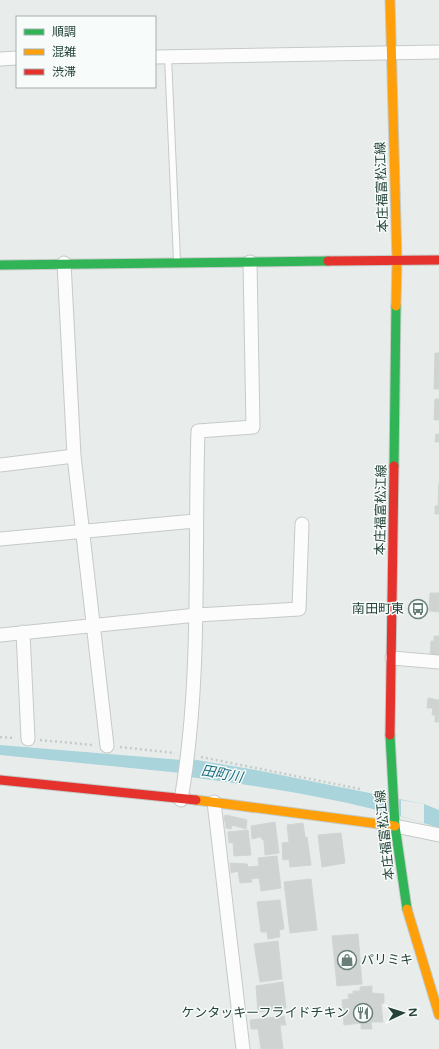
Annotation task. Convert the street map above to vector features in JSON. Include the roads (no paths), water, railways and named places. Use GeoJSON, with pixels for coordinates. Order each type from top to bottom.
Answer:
{"type":"FeatureCollection","features":[{"type":"Feature","properties":{"kind":"main road","name":"本庄福富松江線"},"geometry":{"type":"LineString","coordinates":[[390,0],[397,260],[390,734],[395,822],[408,914],[439,1015]]}},
{"type":"Feature","properties":{"kind":"main road"},"geometry":{"type":"LineString","coordinates":[[0,265],[64,263],[439,260]]}},
{"type":"Feature","properties":{"kind":"main road"},"geometry":{"type":"LineString","coordinates":[[0,780],[395,822]]}},
{"type":"Feature","properties":{"kind":"street"},"geometry":{"type":"LineString","coordinates":[[156,57],[439,52]]}},
{"type":"Feature","properties":{"kind":"street"},"geometry":{"type":"LineString","coordinates":[[0,59],[16,58]]}},
{"type":"Feature","properties":{"kind":"street"},"geometry":{"type":"LineString","coordinates":[[181,800],[187,757],[197,616],[195,521],[198,431],[253,427],[250,262]]}},
{"type":"Feature","properties":{"kind":"street"},"geometry":{"type":"LineString","coordinates":[[64,263],[74,456],[92,626],[107,746]]}},
{"type":"Feature","properties":{"kind":"street"},"geometry":{"type":"LineString","coordinates":[[0,465],[74,456]]}},
{"type":"Feature","properties":{"kind":"street"},"geometry":{"type":"LineString","coordinates":[[0,539],[82,530],[195,521]]}},
{"type":"Feature","properties":{"kind":"street"},"geometry":{"type":"LineString","coordinates":[[0,634],[197,616],[298,609],[302,524]]}},
{"type":"Feature","properties":{"kind":"street"},"geometry":{"type":"LineString","coordinates":[[23,632],[28,739]]}},
{"type":"Feature","properties":{"kind":"street"},"geometry":{"type":"LineString","coordinates":[[392,658],[439,662]]}},
{"type":"Feature","properties":{"kind":"street"},"geometry":{"type":"LineString","coordinates":[[214,802],[243,1049]]}},
{"type":"Feature","properties":{"kind":"street"},"geometry":{"type":"LineString","coordinates":[[395,822],[439,835]]}},
{"type":"Feature","properties":{"kind":"lane"},"geometry":{"type":"LineString","coordinates":[[168,57],[177,263]]}},
{"type":"Feature","properties":{"kind":"water","name":"田町川"},"geometry":{"type":"Polygon","coordinates":[[[0,745],[182,760],[191,759],[256,770],[424,804],[439,810],[439,828],[378,810],[316,796],[190,777],[181,773],[0,755],[0,745]]]}},
{"type":"Feature","properties":{"kind":"place","name":"南田町東"},"geometry":{"type":"Point","coordinates":[418,609]}},
{"type":"Feature","properties":{"kind":"place","name":"パリミキ"},"geometry":{"type":"Point","coordinates":[347,960]}},
{"type":"Feature","properties":{"kind":"place","name":"ケンタッキーフライドチキン"},"geometry":{"type":"Point","coordinates":[363,1013]}}]}
